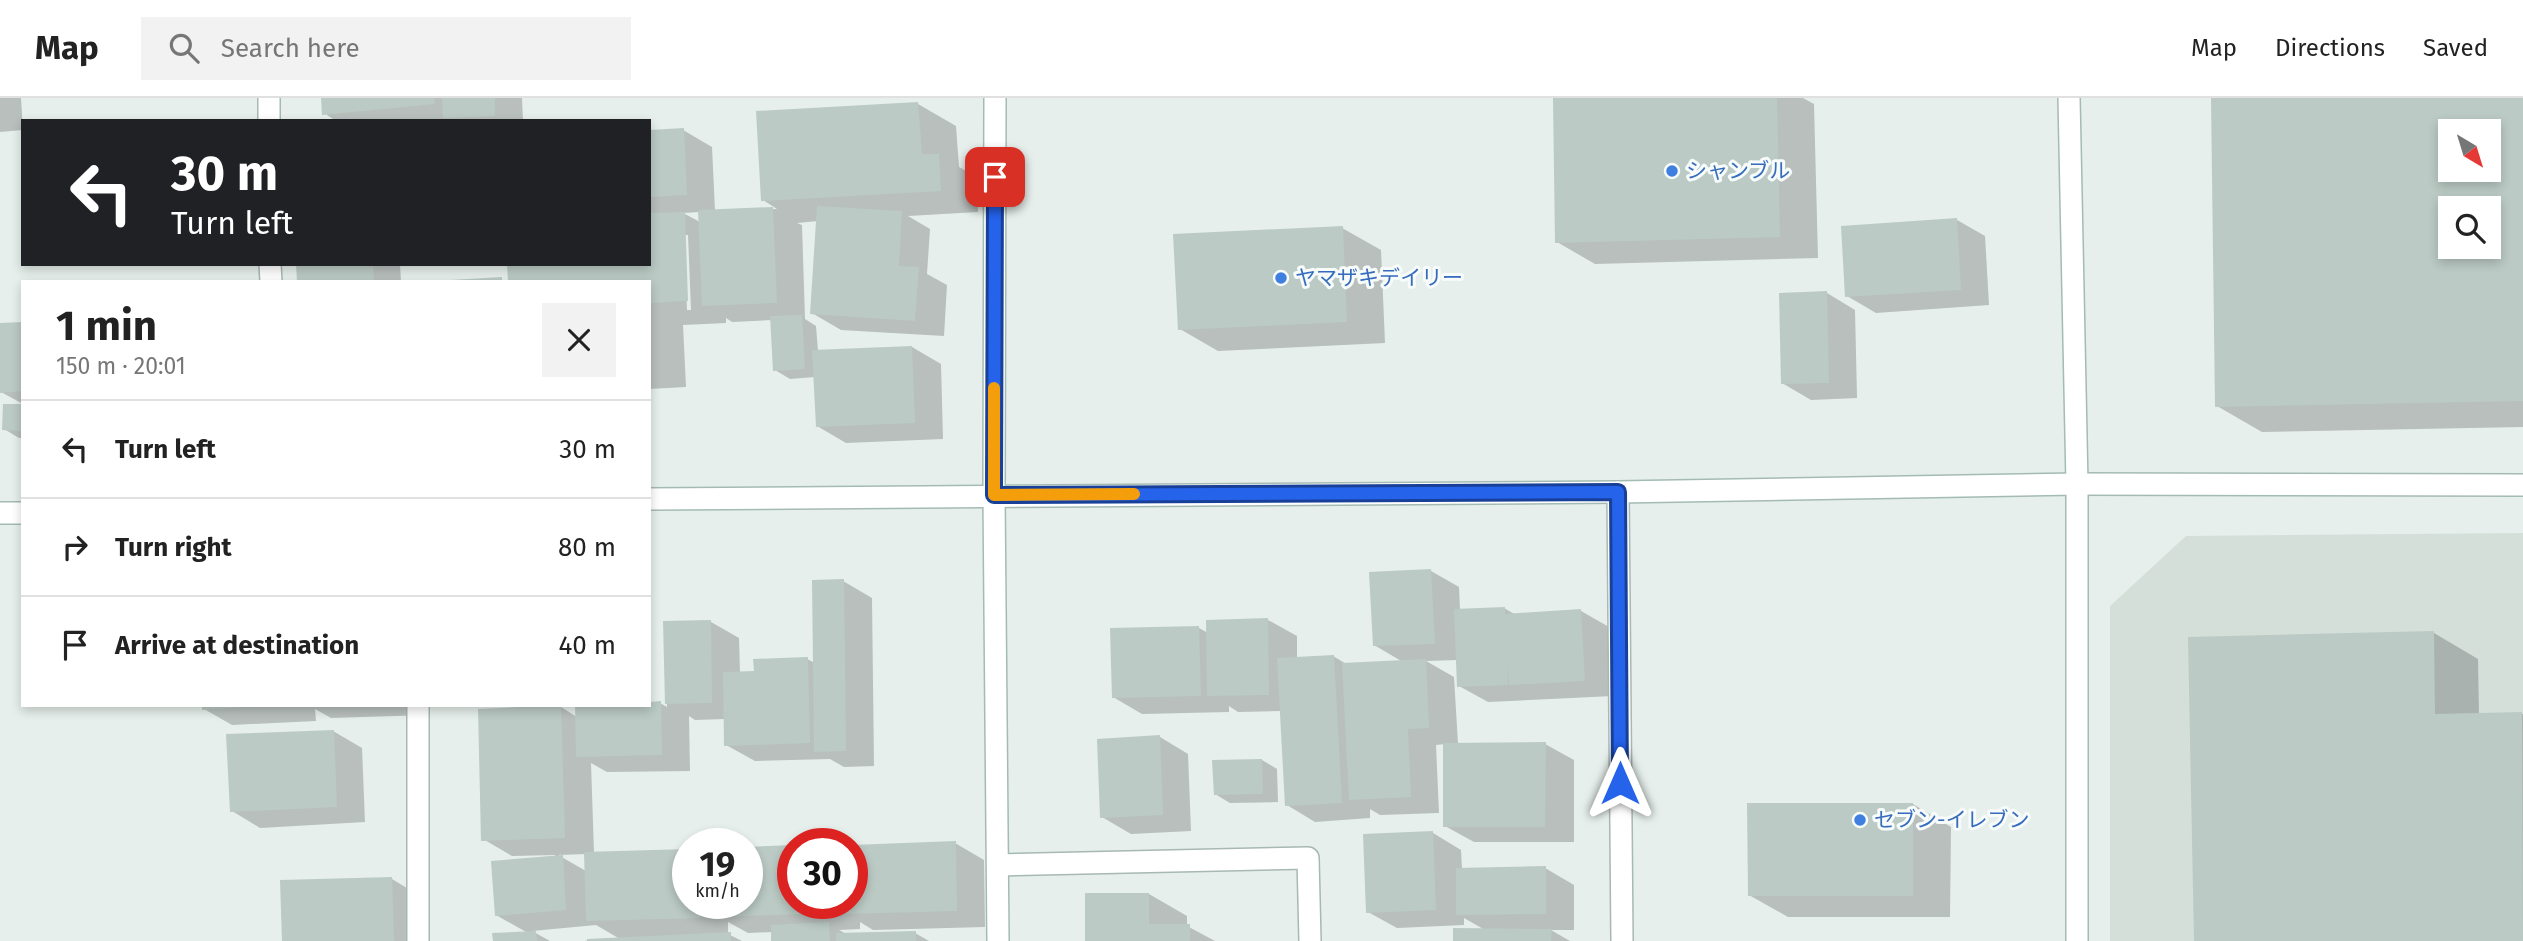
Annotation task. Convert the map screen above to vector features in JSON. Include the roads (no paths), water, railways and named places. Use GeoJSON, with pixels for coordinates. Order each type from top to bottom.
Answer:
{"type":"FeatureCollection","features":[{"type":"Feature","properties":{"kind":"street"},"geometry":{"type":"LineString","coordinates":[[269,98],[269,119]]}},
{"type":"Feature","properties":{"kind":"street"},"geometry":{"type":"LineString","coordinates":[[995,98],[994,495],[998,941]]}},
{"type":"Feature","properties":{"kind":"street"},"geometry":{"type":"LineString","coordinates":[[2069,98],[2077,484],[2077,941]]}},
{"type":"Feature","properties":{"kind":"street"},"geometry":{"type":"LineString","coordinates":[[651,499],[1618,492],[2077,484],[2523,485]]}},
{"type":"Feature","properties":{"kind":"street"},"geometry":{"type":"LineString","coordinates":[[1618,492],[1622,941]]}},
{"type":"Feature","properties":{"kind":"street"},"geometry":{"type":"LineString","coordinates":[[0,513],[21,513]]}},
{"type":"Feature","properties":{"kind":"street"},"geometry":{"type":"LineString","coordinates":[[418,707],[418,941]]}},
{"type":"Feature","properties":{"kind":"street"},"geometry":{"type":"LineString","coordinates":[[998,865],[1308,859],[1310,941]]}},
{"type":"Feature","properties":{"kind":"place","name":"シャンブル"},"geometry":{"type":"Point","coordinates":[1672,171]}},
{"type":"Feature","properties":{"kind":"place","name":"ヤマザキデイリー"},"geometry":{"type":"Point","coordinates":[1281,278]}},
{"type":"Feature","properties":{"kind":"place","name":"セブン-イレブン"},"geometry":{"type":"Point","coordinates":[1860,820]}}]}
